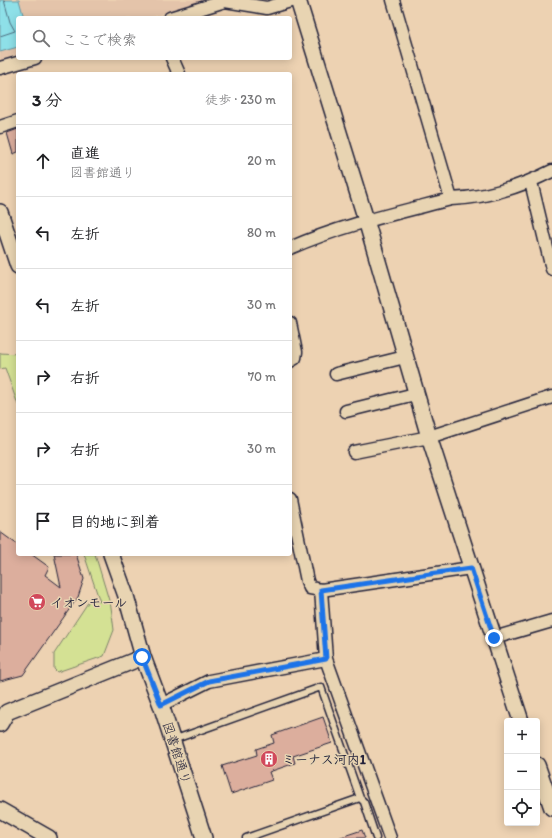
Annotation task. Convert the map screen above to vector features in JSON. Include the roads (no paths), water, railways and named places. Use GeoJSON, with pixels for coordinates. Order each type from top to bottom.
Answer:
{"type":"FeatureCollection","features":[{"type":"Feature","properties":{"kind":"street"},"geometry":{"type":"LineString","coordinates":[[177,16],[225,2],[267,8],[294,0]]}},
{"type":"Feature","properties":{"kind":"street"},"geometry":{"type":"LineString","coordinates":[[298,0],[366,220],[429,437],[521,718]]}},
{"type":"Feature","properties":{"kind":"street"},"geometry":{"type":"LineString","coordinates":[[393,0],[451,199]]}},
{"type":"Feature","properties":{"kind":"street"},"geometry":{"type":"LineString","coordinates":[[0,68],[28,60]]}},
{"type":"Feature","properties":{"kind":"street"},"geometry":{"type":"LineString","coordinates":[[173,60],[178,72]]}},
{"type":"Feature","properties":{"kind":"street"},"geometry":{"type":"LineString","coordinates":[[0,127],[16,122]]}},
{"type":"Feature","properties":{"kind":"street"},"geometry":{"type":"LineString","coordinates":[[292,247],[314,237],[366,220],[451,199],[466,199],[531,182],[552,171]]}},
{"type":"Feature","properties":{"kind":"street"},"geometry":{"type":"LineString","coordinates":[[531,182],[552,269]]}},
{"type":"Feature","properties":{"kind":"street"},"geometry":{"type":"LineString","coordinates":[[0,212],[16,260]]}},
{"type":"Feature","properties":{"kind":"street"},"geometry":{"type":"LineString","coordinates":[[292,333],[296,352],[295,358],[292,359]]}},
{"type":"Feature","properties":{"kind":"street"},"geometry":{"type":"LineString","coordinates":[[336,374],[405,357]]}},
{"type":"Feature","properties":{"kind":"street"},"geometry":{"type":"LineString","coordinates":[[346,411],[416,394]]}},
{"type":"Feature","properties":{"kind":"street"},"geometry":{"type":"LineString","coordinates":[[354,452],[429,437],[552,397]]}},
{"type":"Feature","properties":{"kind":"street"},"geometry":{"type":"LineString","coordinates":[[292,509],[307,581],[310,588],[321,590],[471,568]]}},
{"type":"Feature","properties":{"kind":"street","name":"図書館通り"},"geometry":{"type":"LineString","coordinates":[[112,556],[126,596],[142,657],[161,705],[204,838]]}},
{"type":"Feature","properties":{"kind":"street"},"geometry":{"type":"LineString","coordinates":[[321,590],[326,659],[390,838]]}},
{"type":"Feature","properties":{"kind":"street"},"geometry":{"type":"LineString","coordinates":[[494,638],[552,621]]}},
{"type":"Feature","properties":{"kind":"street"},"geometry":{"type":"LineString","coordinates":[[0,724],[8,712],[142,657]]}},
{"type":"Feature","properties":{"kind":"street"},"geometry":{"type":"LineString","coordinates":[[161,705],[209,681],[326,659]]}},
{"type":"Feature","properties":{"kind":"street"},"geometry":{"type":"LineString","coordinates":[[540,774],[552,808]]}},
{"type":"Feature","properties":{"kind":"street"},"geometry":{"type":"LineString","coordinates":[[0,810],[49,838]]}},
{"type":"Feature","properties":{"kind":"lane"},"geometry":{"type":"LineString","coordinates":[[172,740],[321,686],[360,798],[364,802],[376,838]]}},
{"type":"Feature","properties":{"kind":"lane"},"geometry":{"type":"LineString","coordinates":[[246,838],[360,798]]}},
{"type":"Feature","properties":{"kind":"water"},"geometry":{"type":"Polygon","coordinates":[[[0,0],[19,0],[23,16],[16,16],[16,48],[0,52],[0,0]]]}},
{"type":"Feature","properties":{"kind":"place","name":"イオンモール"},"geometry":{"type":"Point","coordinates":[37,602]}},
{"type":"Feature","properties":{"kind":"place","name":"ミーナス河内1"},"geometry":{"type":"Point","coordinates":[269,759]}}]}
